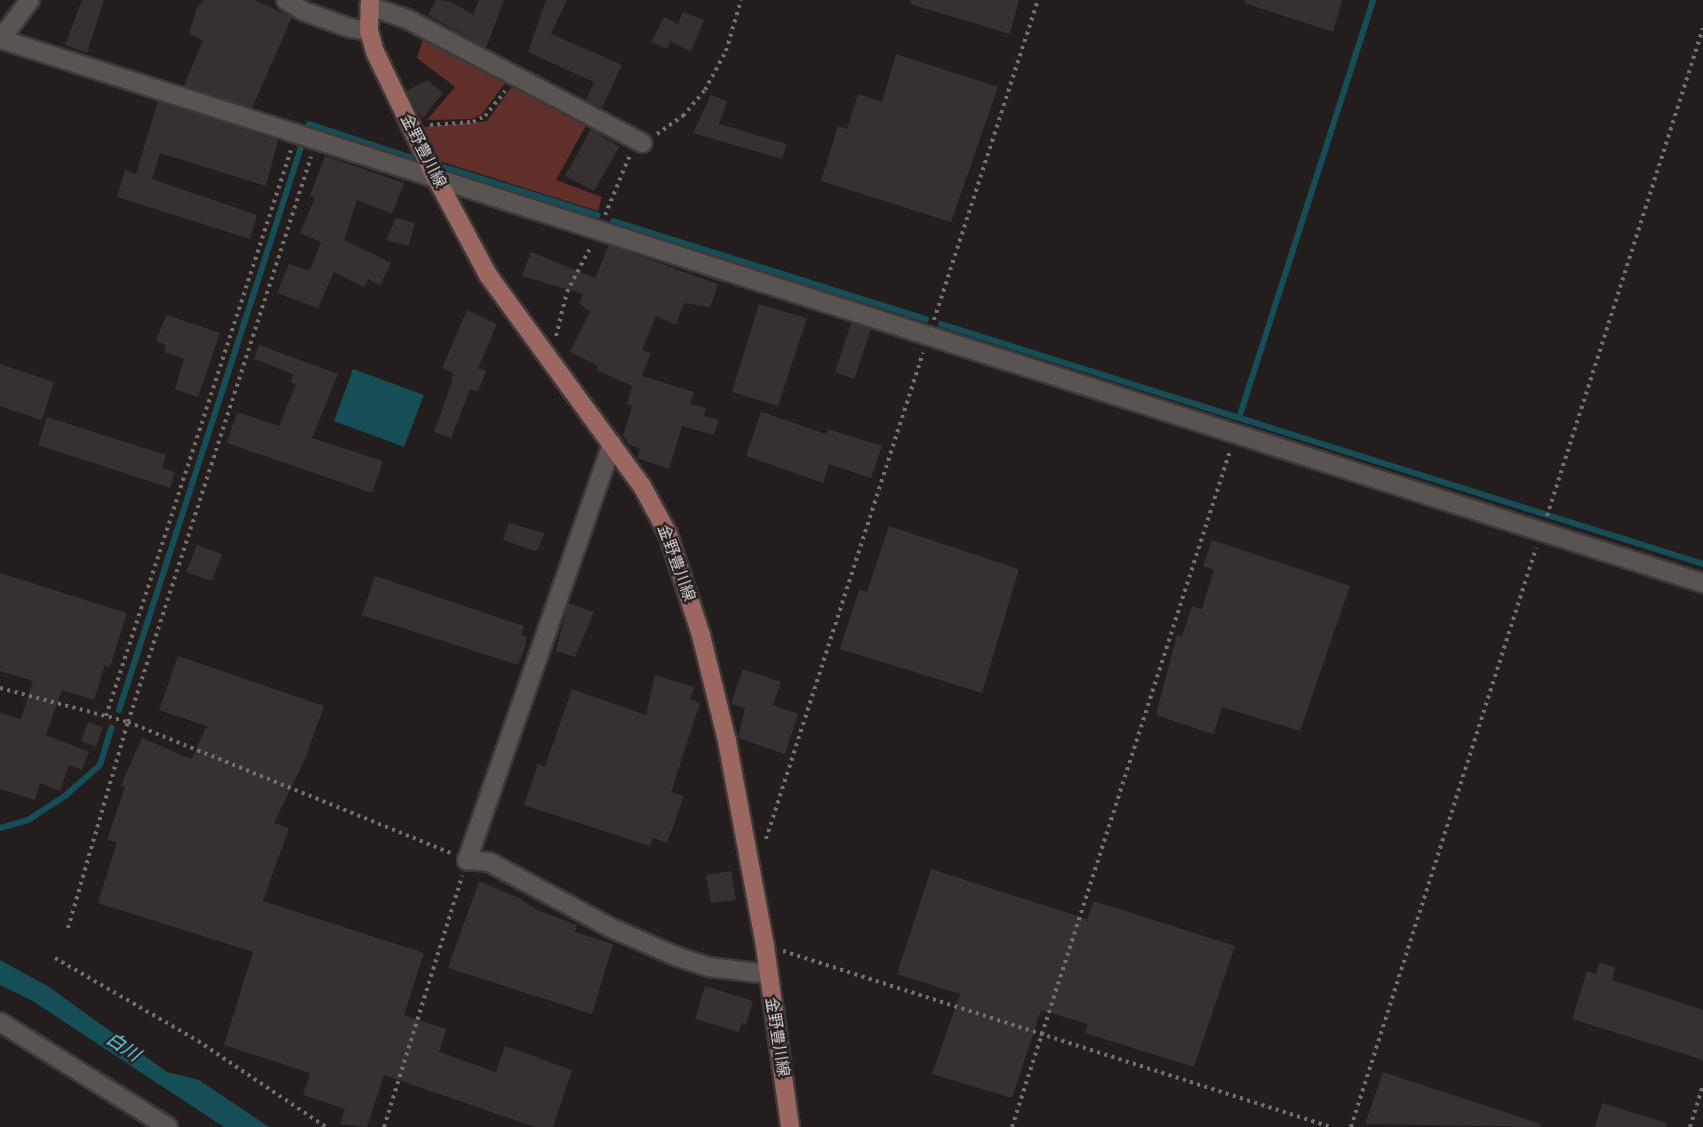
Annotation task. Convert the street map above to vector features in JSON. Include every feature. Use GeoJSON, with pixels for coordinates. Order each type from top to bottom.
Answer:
{"type":"FeatureCollection","features":[{"type":"Feature","properties":{"kind":"main road","name":"金野豊川線"},"geometry":{"type":"LineString","coordinates":[[370,3],[369,31],[410,127],[488,275],[642,486],[668,534],[702,635],[727,741],[765,946],[767,974],[790,1127]]}},
{"type":"Feature","properties":{"kind":"street"},"geometry":{"type":"LineString","coordinates":[[30,0],[1,39],[1703,583]]}},
{"type":"Feature","properties":{"kind":"street"},"geometry":{"type":"LineString","coordinates":[[286,0],[331,21],[369,31]]}},
{"type":"Feature","properties":{"kind":"street"},"geometry":{"type":"LineString","coordinates":[[370,3],[407,19],[642,143]]}},
{"type":"Feature","properties":{"kind":"street"},"geometry":{"type":"LineString","coordinates":[[612,444],[467,860],[489,862],[609,927],[678,957],[710,967],[767,974]]}},
{"type":"Feature","properties":{"kind":"street"},"geometry":{"type":"LineString","coordinates":[[0,1022],[168,1127]]}},
{"type":"Feature","properties":{"kind":"path"},"geometry":{"type":"LineString","coordinates":[[642,143],[682,116],[705,90],[726,51],[741,0]]}},
{"type":"Feature","properties":{"kind":"path"},"geometry":{"type":"LineString","coordinates":[[763,846],[1038,0]]}},
{"type":"Feature","properties":{"kind":"path"},"geometry":{"type":"LineString","coordinates":[[1351,1127],[1703,28]]}},
{"type":"Feature","properties":{"kind":"path"},"geometry":{"type":"LineString","coordinates":[[410,127],[472,122],[485,116],[515,75]]}},
{"type":"Feature","properties":{"kind":"path"},"geometry":{"type":"LineString","coordinates":[[106,716],[297,132]]}},
{"type":"Feature","properties":{"kind":"path"},"geometry":{"type":"LineString","coordinates":[[68,928],[128,722],[317,139]]}},
{"type":"Feature","properties":{"kind":"path"},"geometry":{"type":"LineString","coordinates":[[1012,1127],[1236,432]]}},
{"type":"Feature","properties":{"kind":"path"},"geometry":{"type":"LineString","coordinates":[[0,688],[128,722],[467,860],[384,1127]]}},
{"type":"Feature","properties":{"kind":"path"},"geometry":{"type":"LineString","coordinates":[[765,946],[1041,1032],[1331,1127]]}},
{"type":"Feature","properties":{"kind":"path"},"geometry":{"type":"LineString","coordinates":[[55,958],[198,1041],[326,1127]]}},
{"type":"Feature","properties":{"kind":"path"},"geometry":{"type":"LineString","coordinates":[[1690,1127],[1703,1085]]}},
{"type":"Feature","properties":{"kind":"shaded area"},"geometry":{"type":"Polygon","coordinates":[[[424,36],[508,79],[482,114],[472,119],[427,120],[455,87],[417,58],[424,36]]]}},
{"type":"Feature","properties":{"kind":"shaded area"},"geometry":{"type":"Polygon","coordinates":[[[515,82],[589,120],[556,180],[602,197],[598,211],[439,161],[422,127],[487,121],[515,82]]]}},
{"type":"Feature","properties":{"kind":"water"},"geometry":{"type":"Polygon","coordinates":[[[353,369],[424,395],[404,447],[334,421],[353,369]]]}},
{"type":"Feature","properties":{"kind":"water","name":"白川"},"geometry":{"type":"Polygon","coordinates":[[[0,960],[49,987],[167,1072],[199,1080],[269,1127],[224,1127],[31,1000],[0,985],[0,960]]]}},
{"type":"Feature","properties":{"kind":"building"},"geometry":{"type":"Polygon","coordinates":[[[82,0],[104,0],[87,53],[65,45],[82,0]]]}},
{"type":"Feature","properties":{"kind":"building"},"geometry":{"type":"Polygon","coordinates":[[[204,0],[255,0],[292,17],[252,108],[184,86],[203,40],[189,34],[197,7],[204,0]]]}},
{"type":"Feature","properties":{"kind":"building"},"geometry":{"type":"Polygon","coordinates":[[[436,0],[450,1],[473,15],[479,0],[504,0],[486,48],[428,15],[436,0]]]}},
{"type":"Feature","properties":{"kind":"building"},"geometry":{"type":"Polygon","coordinates":[[[546,0],[567,0],[551,34],[622,65],[602,108],[586,100],[594,82],[528,52],[546,0]]]}},
{"type":"Feature","properties":{"kind":"building"},"geometry":{"type":"Polygon","coordinates":[[[911,0],[1019,0],[1010,34],[910,4],[911,0]]]}},
{"type":"Feature","properties":{"kind":"building"},"geometry":{"type":"Polygon","coordinates":[[[1245,0],[1342,0],[1333,32],[1244,3],[1245,0]]]}},
{"type":"Feature","properties":{"kind":"building"},"geometry":{"type":"Polygon","coordinates":[[[683,12],[704,20],[691,52],[671,41],[667,49],[651,42],[664,17],[678,24],[683,12]]]}},
{"type":"Feature","properties":{"kind":"building"},"geometry":{"type":"Polygon","coordinates":[[[896,54],[998,87],[951,222],[821,181],[838,126],[847,129],[858,94],[882,102],[896,54]]]}},
{"type":"Feature","properties":{"kind":"building"},"geometry":{"type":"Polygon","coordinates":[[[428,80],[443,93],[422,119],[406,91],[428,80]]]}},
{"type":"Feature","properties":{"kind":"building"},"geometry":{"type":"Polygon","coordinates":[[[711,95],[727,101],[719,124],[787,144],[782,159],[693,133],[711,95]]]}},
{"type":"Feature","properties":{"kind":"building"},"geometry":{"type":"Polygon","coordinates":[[[158,101],[278,140],[266,186],[160,153],[152,179],[257,215],[250,239],[117,197],[125,170],[136,174],[158,101]]]}},
{"type":"Feature","properties":{"kind":"building"},"geometry":{"type":"Polygon","coordinates":[[[591,129],[619,147],[594,191],[565,176],[591,129]]]}},
{"type":"Feature","properties":{"kind":"building"},"geometry":{"type":"Polygon","coordinates":[[[325,156],[404,183],[392,214],[357,200],[344,240],[391,263],[380,286],[368,279],[364,287],[334,272],[318,308],[277,293],[289,264],[310,271],[321,242],[300,233],[315,198],[310,196],[325,156]]]}},
{"type":"Feature","properties":{"kind":"building"},"geometry":{"type":"Polygon","coordinates":[[[396,218],[415,223],[409,246],[386,240],[396,218]]]}},
{"type":"Feature","properties":{"kind":"building"},"geometry":{"type":"Polygon","coordinates":[[[609,245],[718,284],[710,307],[684,303],[676,325],[656,316],[642,350],[651,353],[642,376],[694,392],[690,404],[706,408],[704,416],[719,420],[714,435],[682,426],[669,469],[637,458],[640,449],[628,444],[623,435],[632,406],[627,404],[632,386],[596,370],[598,366],[570,352],[590,312],[579,303],[583,294],[522,276],[531,252],[595,278],[609,245]]]}},
{"type":"Feature","properties":{"kind":"building"},"geometry":{"type":"Polygon","coordinates":[[[759,304],[807,318],[778,406],[732,392],[759,304]]]}},
{"type":"Feature","properties":{"kind":"building"},"geometry":{"type":"Polygon","coordinates":[[[467,310],[497,324],[478,368],[486,371],[478,392],[470,389],[451,438],[434,432],[452,382],[453,373],[442,368],[467,310]]]}},
{"type":"Feature","properties":{"kind":"building"},"geometry":{"type":"Polygon","coordinates":[[[166,315],[220,333],[198,397],[175,389],[184,359],[164,352],[166,345],[156,341],[166,315]]]}},
{"type":"Feature","properties":{"kind":"building"},"geometry":{"type":"Polygon","coordinates":[[[851,323],[871,329],[854,379],[835,372],[851,323]]]}},
{"type":"Feature","properties":{"kind":"building"},"geometry":{"type":"Polygon","coordinates":[[[259,345],[338,374],[312,438],[383,461],[372,493],[227,443],[237,412],[279,426],[296,384],[291,382],[293,374],[254,359],[259,345]]]}},
{"type":"Feature","properties":{"kind":"building"},"geometry":{"type":"Polygon","coordinates":[[[0,364],[54,382],[42,420],[0,406],[0,364]]]}},
{"type":"Feature","properties":{"kind":"building"},"geometry":{"type":"Polygon","coordinates":[[[761,412],[826,434],[828,429],[882,446],[871,478],[829,464],[823,483],[746,456],[761,412]]]}},
{"type":"Feature","properties":{"kind":"building"},"geometry":{"type":"Polygon","coordinates":[[[47,417],[166,455],[162,468],[175,472],[170,488],[38,445],[47,417]]]}},
{"type":"Feature","properties":{"kind":"building"},"geometry":{"type":"Polygon","coordinates":[[[509,523],[544,533],[538,549],[534,551],[503,540],[509,523]]]}},
{"type":"Feature","properties":{"kind":"building"},"geometry":{"type":"Polygon","coordinates":[[[889,526],[1019,569],[982,693],[840,649],[859,590],[867,592],[889,526]]]}},
{"type":"Feature","properties":{"kind":"building"},"geometry":{"type":"Polygon","coordinates":[[[1212,540],[1350,586],[1300,731],[1222,707],[1213,734],[1156,715],[1177,635],[1182,636],[1192,606],[1202,609],[1214,570],[1203,566],[1212,540]]]}},
{"type":"Feature","properties":{"kind":"building"},"geometry":{"type":"Polygon","coordinates":[[[197,545],[222,554],[212,581],[186,572],[197,545]]]}},
{"type":"Feature","properties":{"kind":"building"},"geometry":{"type":"Polygon","coordinates":[[[0,573],[127,613],[110,667],[105,665],[94,700],[62,690],[46,735],[89,752],[82,770],[69,765],[60,791],[40,783],[35,800],[0,789],[0,713],[21,719],[33,681],[0,671],[0,573]]]}},
{"type":"Feature","properties":{"kind":"building"},"geometry":{"type":"Polygon","coordinates":[[[375,576],[524,626],[521,635],[526,637],[526,644],[518,665],[362,615],[375,576]]]}},
{"type":"Feature","properties":{"kind":"building"},"geometry":{"type":"Polygon","coordinates":[[[568,603],[594,612],[575,657],[556,651],[568,603]]]}},
{"type":"Feature","properties":{"kind":"building"},"geometry":{"type":"Polygon","coordinates":[[[178,656],[324,706],[305,759],[274,823],[289,828],[263,901],[424,953],[404,1015],[446,1029],[439,1052],[496,1072],[505,1046],[572,1070],[553,1127],[535,1127],[384,1075],[367,1127],[340,1124],[345,1109],[303,1095],[310,1073],[224,1045],[253,952],[98,903],[117,842],[107,840],[125,787],[121,785],[142,738],[191,759],[207,726],[159,710],[178,656]]]}},
{"type":"Feature","properties":{"kind":"building"},"geometry":{"type":"Polygon","coordinates":[[[743,669],[781,682],[773,705],[798,714],[785,754],[738,738],[745,708],[731,704],[743,669]]]}},
{"type":"Feature","properties":{"kind":"building"},"geometry":{"type":"Polygon","coordinates":[[[655,675],[695,687],[690,699],[700,703],[671,792],[684,796],[667,843],[653,838],[650,846],[524,805],[538,764],[545,767],[572,689],[646,715],[655,675]]]}},
{"type":"Feature","properties":{"kind":"building"},"geometry":{"type":"Polygon","coordinates":[[[88,722],[103,727],[96,747],[81,741],[88,722]]]}},
{"type":"Feature","properties":{"kind":"building"},"geometry":{"type":"Polygon","coordinates":[[[931,869],[1087,919],[1094,901],[1235,946],[1194,1067],[1085,1033],[1088,1024],[1041,1010],[1012,1098],[932,1074],[960,994],[897,974],[931,869]]]}},
{"type":"Feature","properties":{"kind":"building"},"geometry":{"type":"Polygon","coordinates":[[[731,871],[736,900],[711,903],[706,875],[731,871]]]}},
{"type":"Feature","properties":{"kind":"building"},"geometry":{"type":"Polygon","coordinates":[[[479,881],[519,898],[537,910],[577,925],[575,932],[613,944],[592,1014],[448,968],[479,881]]]}},
{"type":"Feature","properties":{"kind":"building"},"geometry":{"type":"Polygon","coordinates":[[[1599,963],[1615,967],[1612,980],[1703,1010],[1703,1060],[1572,1019],[1587,971],[1596,974],[1599,963]]]}},
{"type":"Feature","properties":{"kind":"building"},"geometry":{"type":"Polygon","coordinates":[[[705,986],[753,1001],[746,1025],[741,1023],[739,1032],[695,1019],[705,986]]]}},
{"type":"Feature","properties":{"kind":"building"},"geometry":{"type":"Polygon","coordinates":[[[1383,1072],[1541,1124],[1540,1127],[1365,1124],[1383,1072]]]}},
{"type":"Feature","properties":{"kind":"building"},"geometry":{"type":"Polygon","coordinates":[[[1602,1103],[1667,1123],[1666,1127],[1595,1127],[1602,1103]]]}},
{"type":"Feature","properties":{"kind":"waterway"},"geometry":{"type":"LineString","coordinates":[[1239,418],[1373,0]]}},
{"type":"Feature","properties":{"kind":"waterway"},"geometry":{"type":"LineString","coordinates":[[308,127],[309,124],[412,158]]}},
{"type":"Feature","properties":{"kind":"waterway"},"geometry":{"type":"LineString","coordinates":[[119,710],[302,144]]}},
{"type":"Feature","properties":{"kind":"waterway"},"geometry":{"type":"LineString","coordinates":[[441,166],[597,215]]}},
{"type":"Feature","properties":{"kind":"waterway"},"geometry":{"type":"LineString","coordinates":[[613,221],[926,319]]}},
{"type":"Feature","properties":{"kind":"waterway"},"geometry":{"type":"LineString","coordinates":[[941,324],[1703,564]]}},
{"type":"Feature","properties":{"kind":"waterway"},"geometry":{"type":"LineString","coordinates":[[0,828],[28,820],[65,796],[100,765],[111,728]]}}]}
